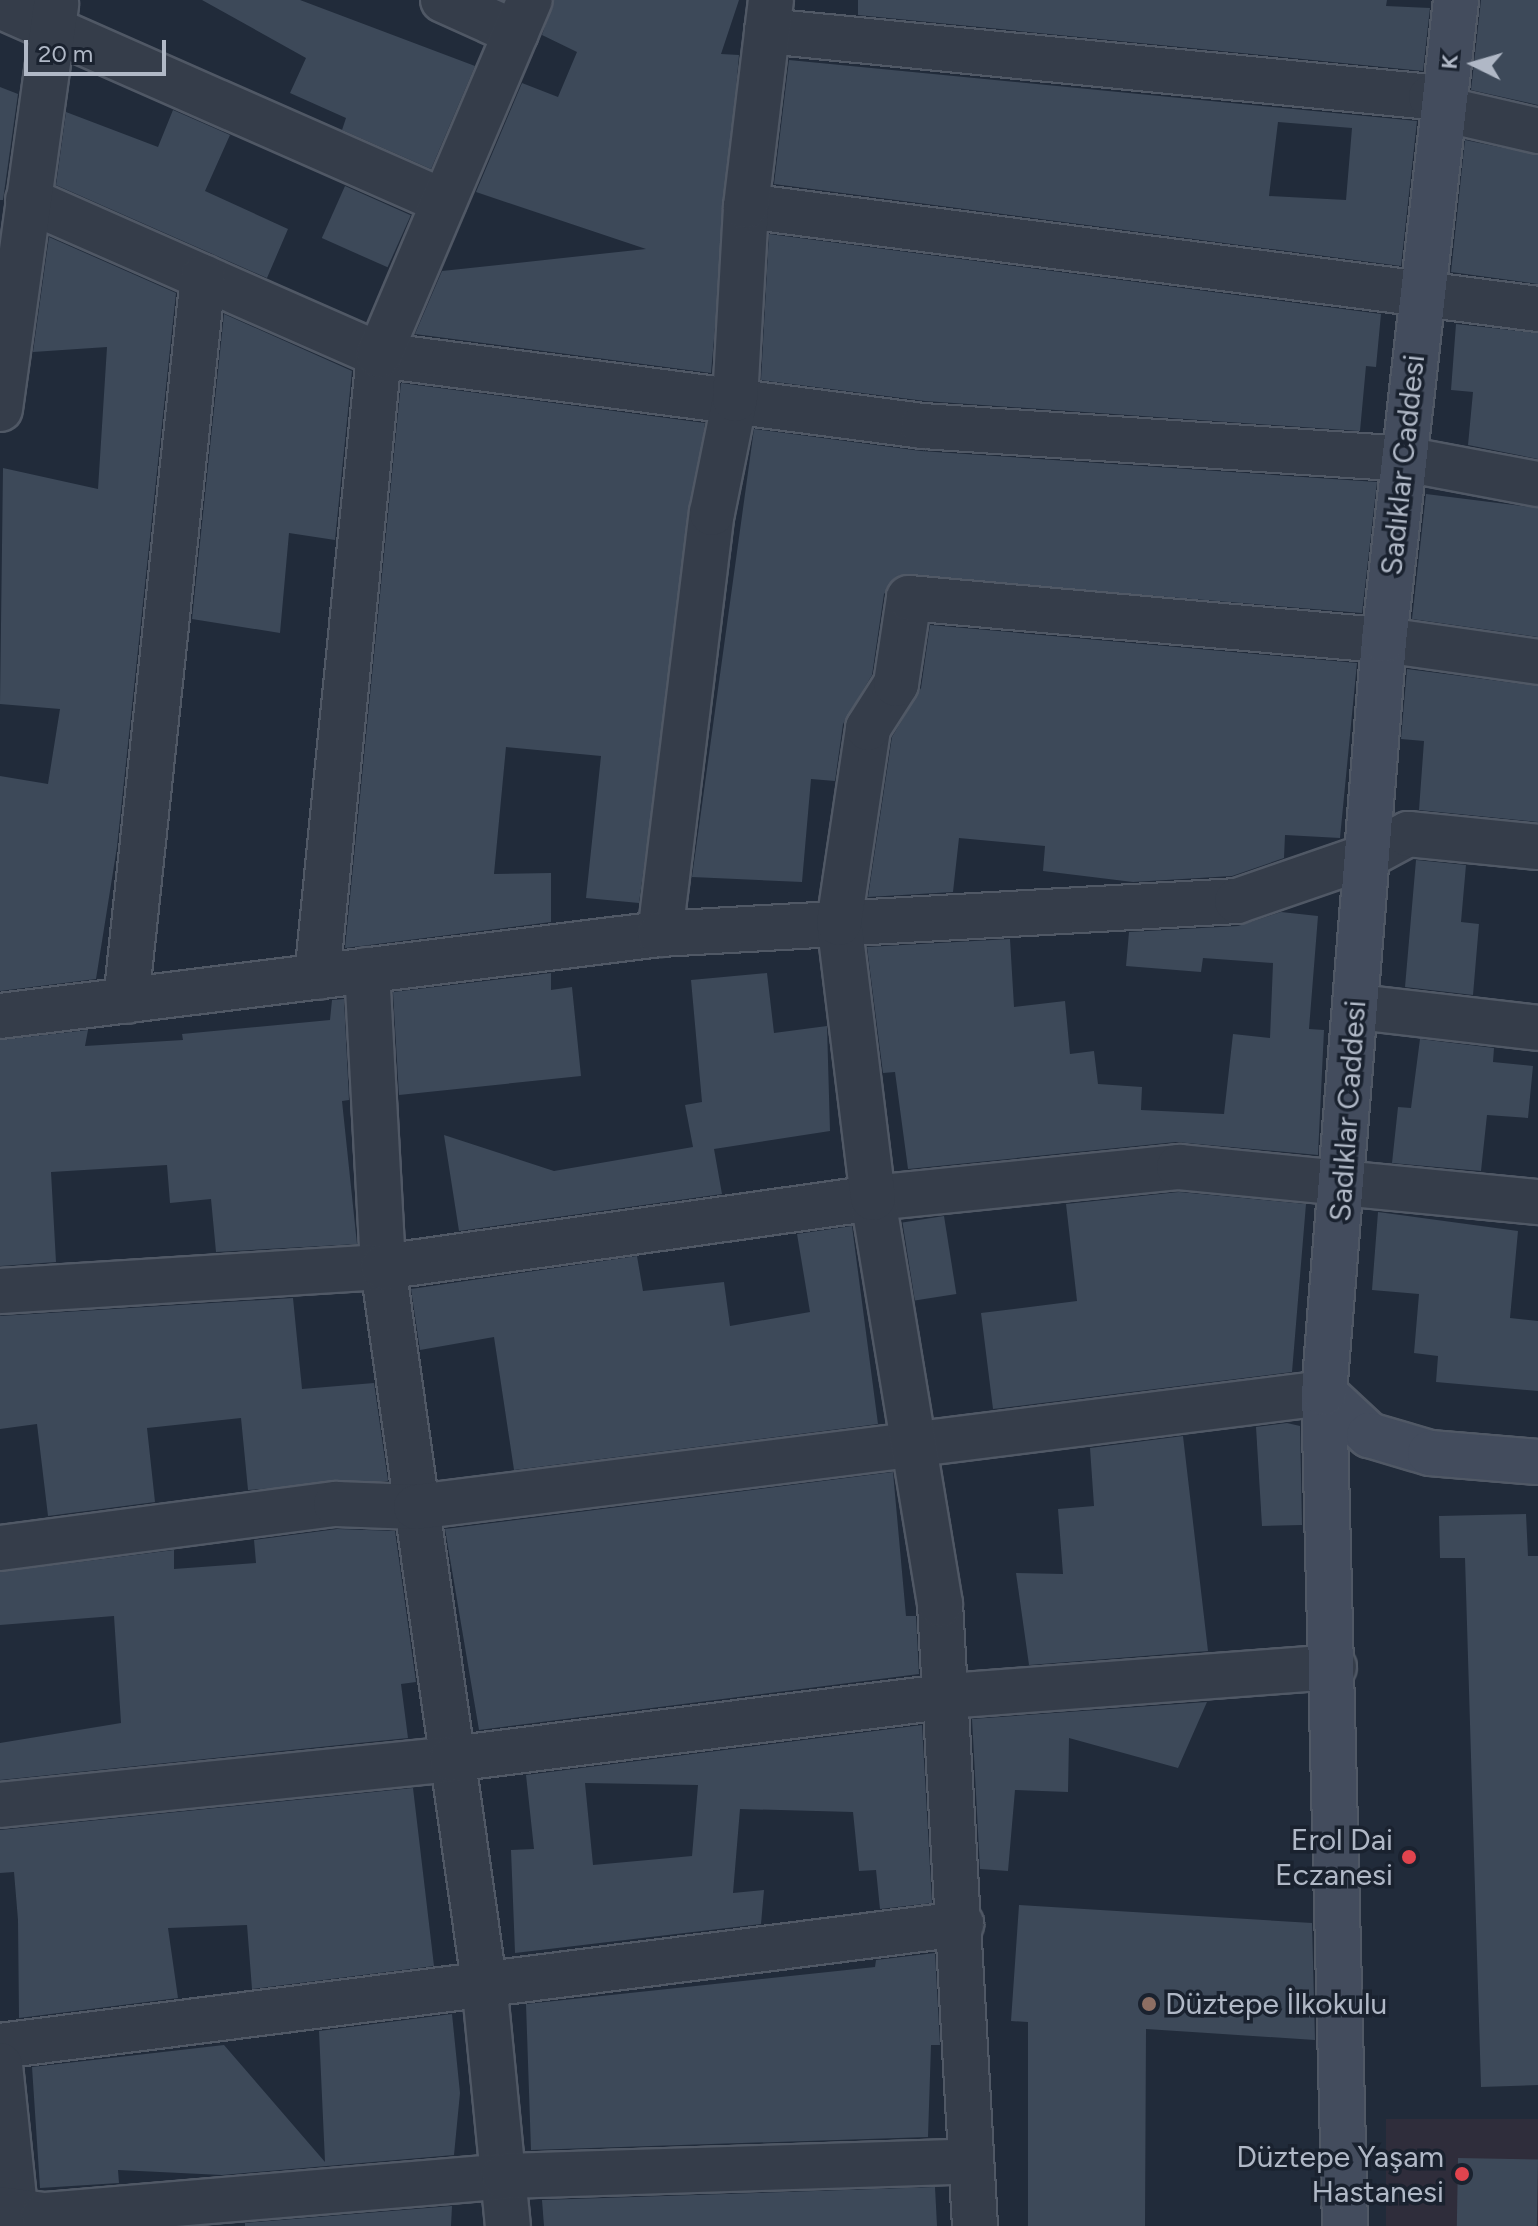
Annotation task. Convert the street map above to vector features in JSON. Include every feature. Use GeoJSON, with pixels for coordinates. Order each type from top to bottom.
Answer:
{"type":"FeatureCollection","features":[{"type":"Feature","properties":{"kind":"main road","name":"Sadıklar Caddesi"},"geometry":{"type":"LineString","coordinates":[[1345,2226],[1334,1667],[1324,1393],[1384,640],[1456,0]]}},
{"type":"Feature","properties":{"kind":"main road"},"geometry":{"type":"LineString","coordinates":[[1324,1393],[1369,1435],[1430,1453],[1538,1462]]}},
{"type":"Feature","properties":{"kind":"street"},"geometry":{"type":"LineString","coordinates":[[317,977],[379,355],[523,16],[443,0]]}},
{"type":"Feature","properties":{"kind":"street"},"geometry":{"type":"LineString","coordinates":[[0,6],[53,15],[444,202]]}},
{"type":"Feature","properties":{"kind":"street"},"geometry":{"type":"LineString","coordinates":[[0,409],[18,210],[53,15]]}},
{"type":"Feature","properties":{"kind":"street"},"geometry":{"type":"LineString","coordinates":[[660,934],[712,513],[735,399],[746,206],[769,15],[1431,97],[1443,109],[1538,131]]}},
{"type":"Feature","properties":{"kind":"street"},"geometry":{"type":"LineString","coordinates":[[746,206],[1538,309]]}},
{"type":"Feature","properties":{"kind":"street"},"geometry":{"type":"LineString","coordinates":[[18,210],[203,277],[379,355],[735,399],[923,426],[1404,459],[1538,484]]}},
{"type":"Feature","properties":{"kind":"street"},"geometry":{"type":"LineString","coordinates":[[126,1001],[203,277]]}},
{"type":"Feature","properties":{"kind":"street"},"geometry":{"type":"LineString","coordinates":[[975,2226],[948,1696],[918,1444],[873,1198],[839,923],[868,728],[896,684],[909,598],[1384,640],[1538,662]]}},
{"type":"Feature","properties":{"kind":"street"},"geometry":{"type":"LineString","coordinates":[[0,1016],[660,934],[1237,901],[1365,857],[1408,834],[1538,847]]}},
{"type":"Feature","properties":{"kind":"street"},"geometry":{"type":"LineString","coordinates":[[367,970],[383,1267],[484,1982],[508,2226]]}},
{"type":"Feature","properties":{"kind":"street"},"geometry":{"type":"LineString","coordinates":[[1357,1007],[1538,1028]]}},
{"type":"Feature","properties":{"kind":"street"},"geometry":{"type":"LineString","coordinates":[[0,1291],[383,1267],[873,1198],[1179,1167],[1343,1178],[1538,1202]]}},
{"type":"Feature","properties":{"kind":"street"},"geometry":{"type":"LineString","coordinates":[[0,1548],[336,1504],[416,1507],[1324,1393]]}},
{"type":"Feature","properties":{"kind":"street"},"geometry":{"type":"LineString","coordinates":[[0,1805],[452,1759],[948,1696],[1334,1667]]}},
{"type":"Feature","properties":{"kind":"street"},"geometry":{"type":"LineString","coordinates":[[0,2046],[484,1982],[961,1924]]}},
{"type":"Feature","properties":{"kind":"street"},"geometry":{"type":"LineString","coordinates":[[0,2065],[26,2214],[504,2176],[970,2161]]}},
{"type":"Feature","properties":{"kind":"shaded area","name":"Düztepe Yaşam Hastanesi"},"geometry":{"type":"Polygon","coordinates":[[[1386,2119],[1538,2119],[1538,2226],[1386,2226],[1386,2119]]]}},
{"type":"Feature","properties":{"kind":"building"},"geometry":{"type":"Polygon","coordinates":[[[202,0],[300,0],[475,66],[431,169],[342,130],[346,118],[290,93],[306,58],[202,0]]]}},
{"type":"Feature","properties":{"kind":"building"},"geometry":{"type":"Polygon","coordinates":[[[554,0],[739,0],[721,54],[739,55],[711,373],[415,334],[442,271],[646,249],[476,192],[522,83],[558,97],[577,52],[542,35],[554,0]]]}},
{"type":"Feature","properties":{"kind":"building"},"geometry":{"type":"Polygon","coordinates":[[[858,0],[1387,0],[1386,6],[1430,8],[1423,71],[858,15],[858,0]]]}},
{"type":"Feature","properties":{"kind":"building"},"geometry":{"type":"Polygon","coordinates":[[[1481,0],[1538,0],[1538,105],[1471,90],[1481,0]]]}},
{"type":"Feature","properties":{"kind":"building"},"geometry":{"type":"Polygon","coordinates":[[[789,60],[1417,121],[1401,266],[774,184],[789,60]],[[1278,122],[1269,196],[1346,200],[1352,128],[1278,122]]]}},
{"type":"Feature","properties":{"kind":"building"},"geometry":{"type":"Polygon","coordinates":[[[0,87],[18,94],[3,200],[0,200],[0,87]]]}},
{"type":"Feature","properties":{"kind":"building"},"geometry":{"type":"Polygon","coordinates":[[[173,110],[230,135],[205,191],[288,229],[267,278],[56,185],[66,112],[158,147],[173,110]]]}},
{"type":"Feature","properties":{"kind":"building"},"geometry":{"type":"Polygon","coordinates":[[[1465,140],[1538,155],[1538,284],[1451,272],[1465,140]]]}},
{"type":"Feature","properties":{"kind":"building"},"geometry":{"type":"Polygon","coordinates":[[[345,186],[411,215],[388,267],[322,238],[345,186]]]}},
{"type":"Feature","properties":{"kind":"building"},"geometry":{"type":"Polygon","coordinates":[[[769,234],[1381,314],[1376,367],[1366,366],[1360,431],[925,401],[761,380],[769,234]]]}},
{"type":"Feature","properties":{"kind":"building"},"geometry":{"type":"Polygon","coordinates":[[[49,237],[176,293],[117,847],[96,979],[0,991],[0,776],[48,784],[60,709],[0,704],[3,468],[98,489],[107,347],[33,352],[49,237]]]}},
{"type":"Feature","properties":{"kind":"building"},"geometry":{"type":"Polygon","coordinates":[[[224,314],[352,371],[335,540],[289,533],[280,633],[192,619],[224,314]]]}},
{"type":"Feature","properties":{"kind":"building"},"geometry":{"type":"Polygon","coordinates":[[[1456,324],[1538,333],[1538,459],[1468,445],[1473,392],[1451,390],[1456,324]]]}},
{"type":"Feature","properties":{"kind":"building"},"geometry":{"type":"Polygon","coordinates":[[[401,383],[705,423],[639,903],[586,898],[601,756],[506,747],[494,874],[551,873],[551,922],[345,948],[401,383]]]}},
{"type":"Feature","properties":{"kind":"building"},"geometry":{"type":"Polygon","coordinates":[[[754,429],[921,451],[1377,482],[1362,613],[900,575],[884,594],[872,675],[843,724],[835,781],[811,779],[802,882],[692,877],[754,429]]]}},
{"type":"Feature","properties":{"kind":"building"},"geometry":{"type":"Polygon","coordinates":[[[1426,494],[1538,508],[1538,637],[1412,619],[1426,494]]]}},
{"type":"Feature","properties":{"kind":"building"},"geometry":{"type":"Polygon","coordinates":[[[930,625],[1357,663],[1340,838],[1285,835],[1284,858],[1232,876],[1133,882],[1043,871],[1045,846],[959,838],[953,892],[868,897],[892,737],[921,688],[930,625]]]}},
{"type":"Feature","properties":{"kind":"building"},"geometry":{"type":"Polygon","coordinates":[[[1407,669],[1538,686],[1538,822],[1419,810],[1424,741],[1401,739],[1407,669]]]}},
{"type":"Feature","properties":{"kind":"building"},"geometry":{"type":"Polygon","coordinates":[[[1416,860],[1466,865],[1461,922],[1479,924],[1473,995],[1405,987],[1416,860]]]}},
{"type":"Feature","properties":{"kind":"building"},"geometry":{"type":"Polygon","coordinates":[[[1281,912],[1318,916],[1309,1029],[1324,1030],[1318,1155],[1176,1142],[908,1169],[895,1072],[883,1073],[867,947],[1010,939],[1014,1007],[1065,1001],[1070,1054],[1094,1051],[1098,1084],[1142,1087],[1141,1110],[1224,1114],[1233,1034],[1270,1038],[1273,963],[1203,958],[1201,972],[1126,966],[1129,932],[1238,926],[1281,912]]]}},
{"type":"Feature","properties":{"kind":"building"},"geometry":{"type":"Polygon","coordinates":[[[551,973],[551,990],[572,987],[581,1076],[399,1095],[393,992],[551,973]]]}},
{"type":"Feature","properties":{"kind":"building"},"geometry":{"type":"Polygon","coordinates":[[[767,973],[774,1033],[827,1026],[830,1131],[714,1149],[722,1194],[459,1231],[444,1135],[554,1171],[693,1147],[685,1105],[702,1102],[691,980],[767,973]]]}},
{"type":"Feature","properties":{"kind":"building"},"geometry":{"type":"Polygon","coordinates":[[[344,999],[349,1100],[342,1101],[357,1244],[216,1252],[211,1199],[170,1203],[167,1165],[51,1172],[56,1262],[0,1266],[0,1040],[88,1030],[85,1046],[183,1040],[182,1034],[330,1020],[332,1000],[344,999]]]}},
{"type":"Feature","properties":{"kind":"building"},"geometry":{"type":"Polygon","coordinates":[[[1420,1039],[1494,1048],[1493,1062],[1533,1066],[1528,1118],[1487,1115],[1481,1171],[1392,1163],[1398,1107],[1411,1108],[1420,1039]]]}},
{"type":"Feature","properties":{"kind":"building"},"geometry":{"type":"Polygon","coordinates":[[[1179,1192],[1306,1204],[1292,1372],[993,1409],[981,1313],[1077,1301],[1066,1204],[1179,1192]]]}},
{"type":"Feature","properties":{"kind":"building"},"geometry":{"type":"Polygon","coordinates":[[[1378,1212],[1518,1231],[1510,1318],[1538,1321],[1538,1391],[1436,1382],[1438,1356],[1414,1353],[1419,1294],[1372,1290],[1378,1212]]]}},
{"type":"Feature","properties":{"kind":"building"},"geometry":{"type":"Polygon","coordinates":[[[944,1216],[956,1294],[915,1301],[903,1223],[944,1216]]]}},
{"type":"Feature","properties":{"kind":"building"},"geometry":{"type":"Polygon","coordinates":[[[852,1226],[878,1424],[514,1470],[494,1337],[420,1350],[411,1289],[637,1256],[643,1291],[724,1282],[730,1326],[810,1312],[797,1234],[852,1226]]]}},
{"type":"Feature","properties":{"kind":"building"},"geometry":{"type":"Polygon","coordinates":[[[293,1298],[302,1389],[374,1383],[388,1481],[248,1490],[241,1418],[147,1428],[155,1502],[48,1516],[37,1424],[0,1429],[0,1316],[293,1298]]]}},
{"type":"Feature","properties":{"kind":"building"},"geometry":{"type":"Polygon","coordinates":[[[1287,1423],[1300,1426],[1302,1525],[1262,1526],[1256,1427],[1287,1423]]]}},
{"type":"Feature","properties":{"kind":"building"},"geometry":{"type":"Polygon","coordinates":[[[1183,1436],[1208,1651],[1029,1665],[1016,1573],[1063,1574],[1058,1509],[1094,1506],[1090,1448],[1183,1436]]]}},
{"type":"Feature","properties":{"kind":"building"},"geometry":{"type":"Polygon","coordinates":[[[893,1472],[906,1616],[916,1616],[919,1674],[479,1730],[445,1529],[893,1472]]]}},
{"type":"Feature","properties":{"kind":"building"},"geometry":{"type":"Polygon","coordinates":[[[1526,1514],[1528,1556],[1538,1556],[1538,2085],[1481,2087],[1465,1558],[1440,1558],[1439,1516],[1526,1514]]]}},
{"type":"Feature","properties":{"kind":"building"},"geometry":{"type":"Polygon","coordinates":[[[337,1529],[395,1531],[416,1682],[401,1684],[408,1738],[0,1780],[0,1743],[121,1723],[114,1616],[0,1625],[0,1572],[174,1550],[174,1569],[256,1563],[254,1540],[337,1529]]]}},
{"type":"Feature","properties":{"kind":"building"},"geometry":{"type":"Polygon","coordinates":[[[1207,1702],[1178,1768],[1069,1738],[1068,1792],[1015,1790],[1008,1871],[980,1869],[972,1719],[1207,1702]]]}},
{"type":"Feature","properties":{"kind":"building"},"geometry":{"type":"Polygon","coordinates":[[[922,1725],[932,1903],[880,1909],[876,1870],[859,1871],[853,1812],[740,1809],[733,1893],[764,1890],[761,1924],[515,1953],[511,1850],[534,1849],[526,1775],[922,1725]],[[585,1783],[593,1865],[692,1856],[698,1785],[585,1783]]]}},
{"type":"Feature","properties":{"kind":"building"},"geometry":{"type":"Polygon","coordinates":[[[413,1788],[434,1966],[252,1989],[247,1925],[168,1928],[178,1998],[19,2018],[14,1872],[0,1873],[0,1830],[413,1788]]]}},
{"type":"Feature","properties":{"kind":"building"},"geometry":{"type":"Polygon","coordinates":[[[1019,1905],[1312,1923],[1315,2040],[1146,2029],[1145,2226],[1028,2226],[1028,2022],[1011,2021],[1019,1905]]]}},
{"type":"Feature","properties":{"kind":"building"},"geometry":{"type":"Polygon","coordinates":[[[935,1953],[940,2045],[931,2045],[928,2137],[531,2150],[526,2004],[875,1967],[876,1960],[935,1953]]]}},
{"type":"Feature","properties":{"kind":"building"},"geometry":{"type":"Polygon","coordinates":[[[452,2014],[460,2093],[454,2155],[222,2175],[118,2170],[119,2183],[40,2188],[32,2067],[224,2045],[325,2162],[319,2031],[452,2014]]]}},
{"type":"Feature","properties":{"kind":"building"},"geometry":{"type":"Polygon","coordinates":[[[1458,2158],[1538,2159],[1537,2226],[1457,2226],[1458,2158]]]}},
{"type":"Feature","properties":{"kind":"building"},"geometry":{"type":"Polygon","coordinates":[[[935,2187],[937,2226],[544,2226],[542,2200],[935,2187]]]}},
{"type":"Feature","properties":{"kind":"building"},"geometry":{"type":"Polygon","coordinates":[[[452,2206],[451,2226],[245,2226],[245,2223],[452,2206]]]}},
{"type":"Feature","properties":{"kind":"place","name":"Erol Dai Eczanesi"},"geometry":{"type":"Point","coordinates":[1409,1857]}},
{"type":"Feature","properties":{"kind":"place","name":"Düztepe İlkokulu"},"geometry":{"type":"Point","coordinates":[1149,2004]}},
{"type":"Feature","properties":{"kind":"place","name":"Düztepe Yaşam Hastanesi"},"geometry":{"type":"Point","coordinates":[1462,2174]}}]}
